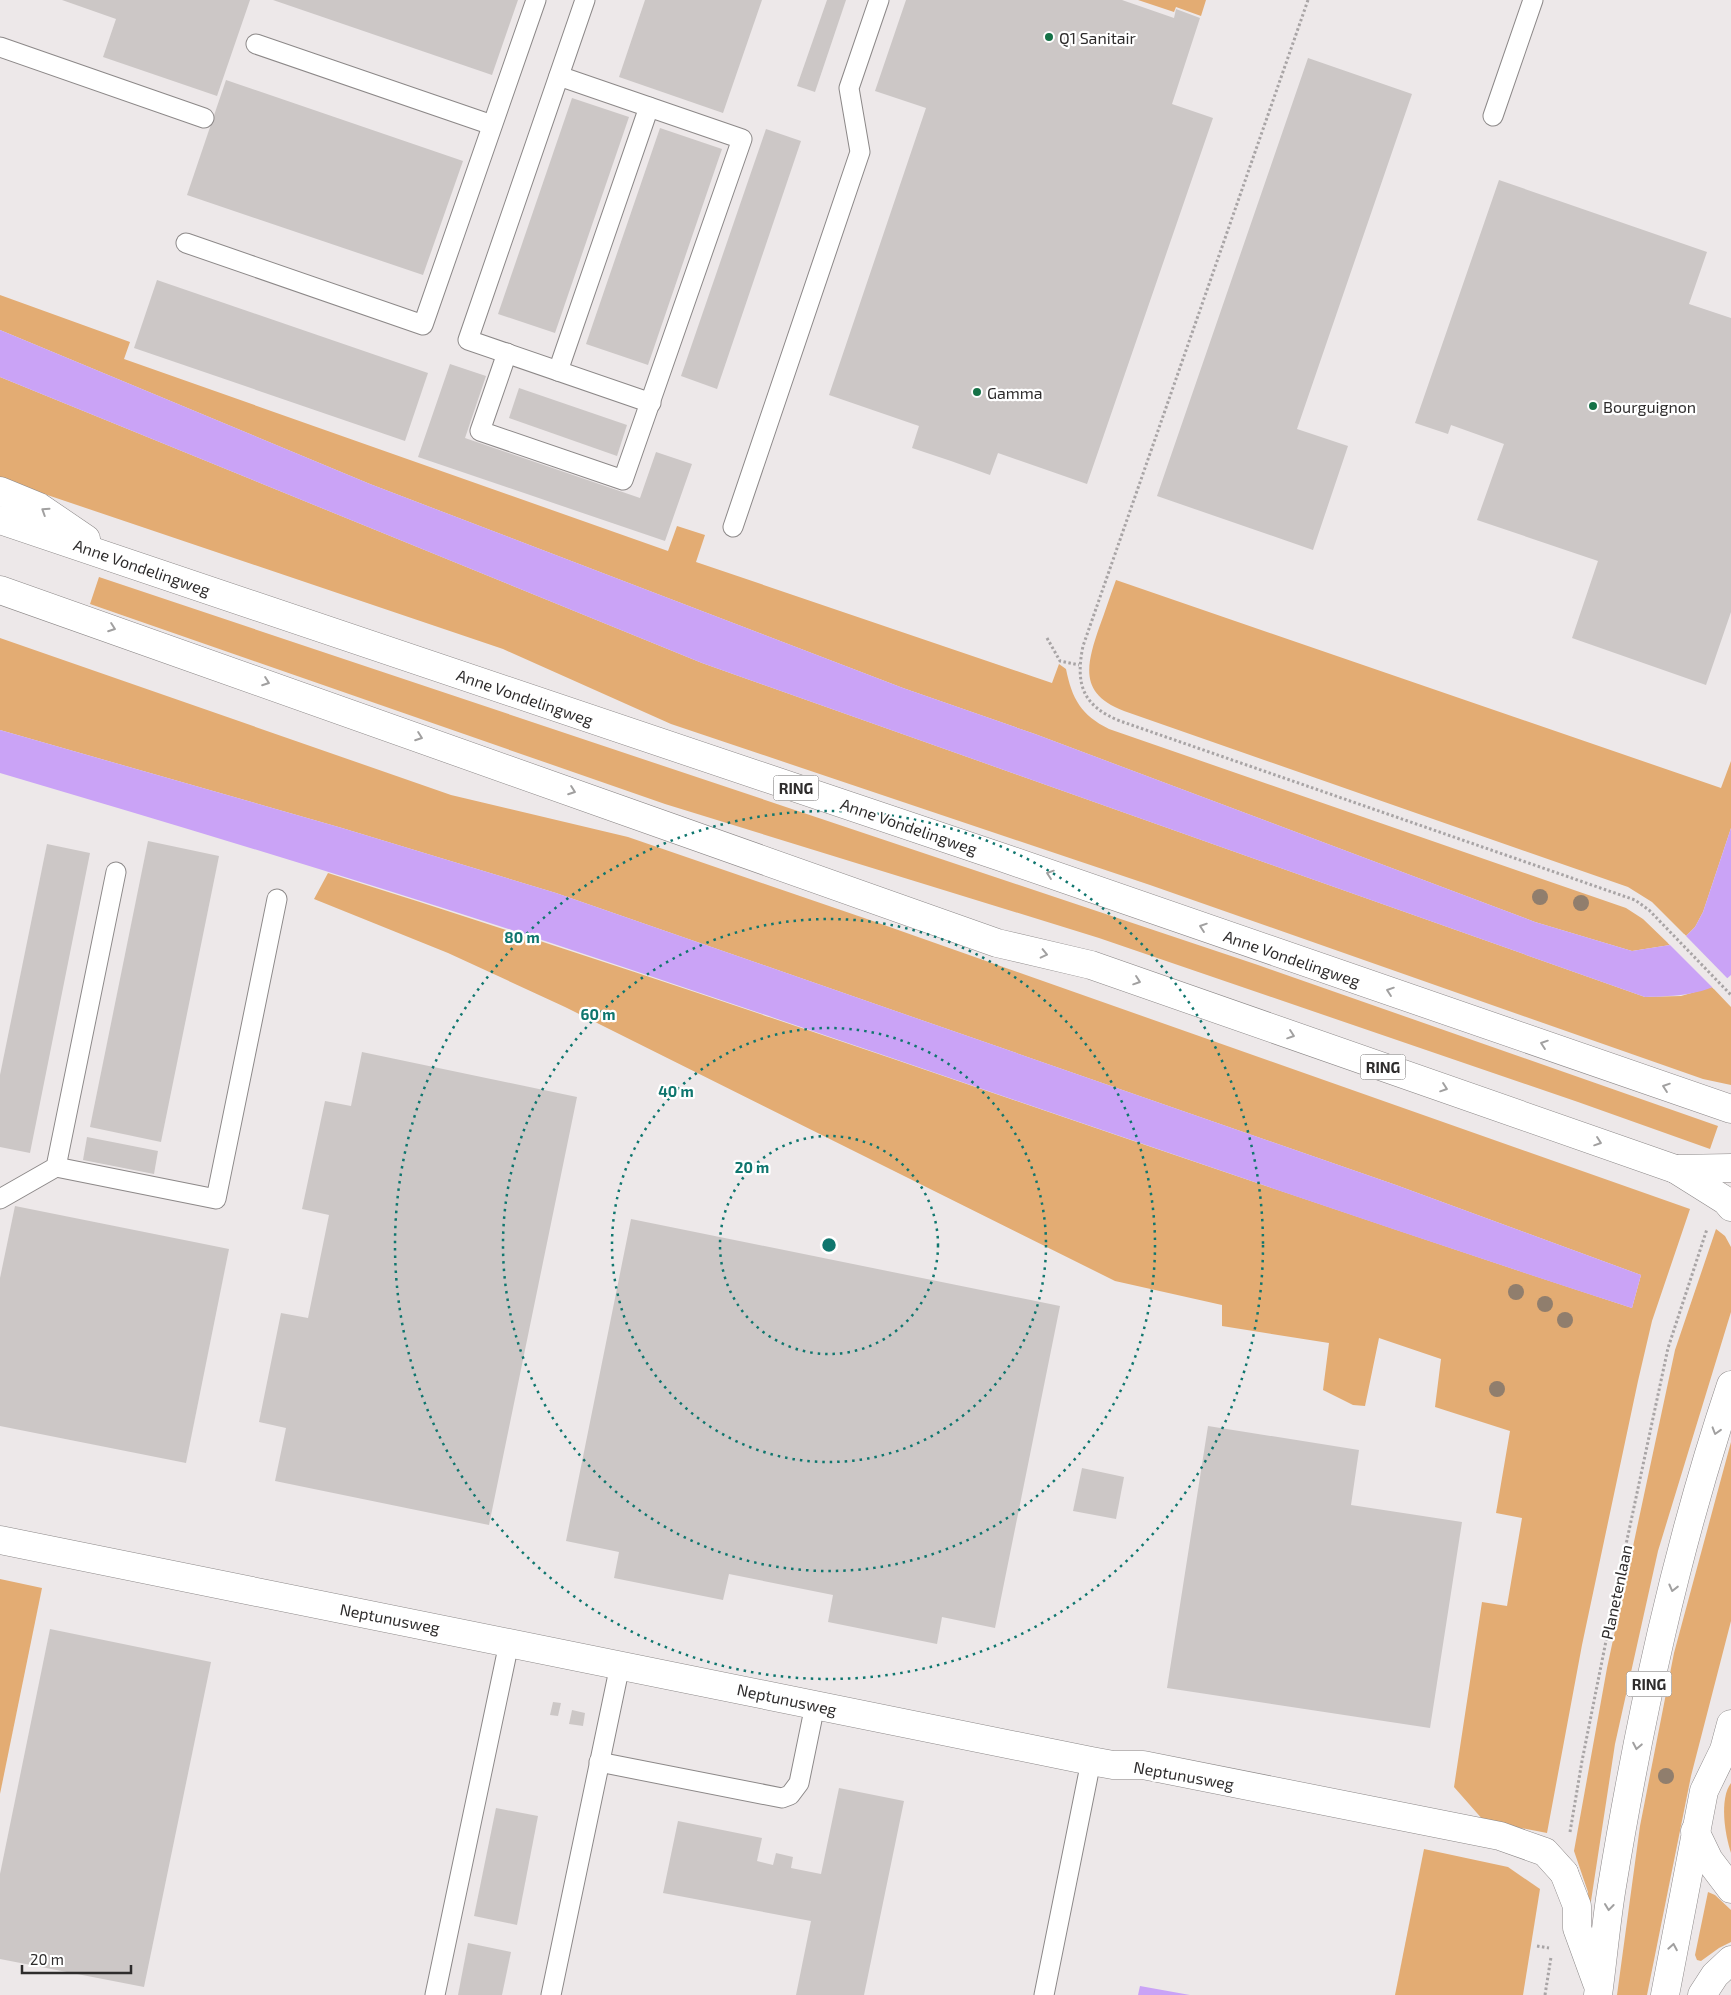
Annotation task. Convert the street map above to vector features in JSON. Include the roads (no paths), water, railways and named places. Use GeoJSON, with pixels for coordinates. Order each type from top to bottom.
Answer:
{"type":"FeatureCollection","features":[{"type":"Feature","properties":{"kind":"main road"},"geometry":{"type":"LineString","coordinates":[[0,491],[39,507],[114,558]]}},
{"type":"Feature","properties":{"kind":"main road","name":"Anne Vondelingweg"},"geometry":{"type":"LineString","coordinates":[[0,520],[1010,860],[1725,1105]]}},
{"type":"Feature","properties":{"kind":"main road","name":"RING"},"geometry":{"type":"LineString","coordinates":[[0,590],[76,615],[996,943],[1091,965],[1675,1169],[1725,1201]]}},
{"type":"Feature","properties":{"kind":"main road"},"geometry":{"type":"LineString","coordinates":[[0,610],[76,615]]}},
{"type":"Feature","properties":{"kind":"main road"},"geometry":{"type":"LineString","coordinates":[[1675,1169],[1731,1168]]}},
{"type":"Feature","properties":{"kind":"main road","name":"RING"},"geometry":{"type":"LineString","coordinates":[[1598,1992],[1612,1888],[1651,1674],[1692,1515],[1731,1385]]}},
{"type":"Feature","properties":{"kind":"main road","name":"Neptunusweg"},"geometry":{"type":"LineString","coordinates":[[0,1540],[1091,1761],[1113,1765],[1143,1765],[1500,1836],[1545,1852],[1564,1873],[1577,1906],[1577,1928],[1598,1992]]}},
{"type":"Feature","properties":{"kind":"main road"},"geometry":{"type":"LineString","coordinates":[[1665,1995],[1704,1791],[1724,1750],[1731,1724]]}},
{"type":"Feature","properties":{"kind":"main road"},"geometry":{"type":"LineString","coordinates":[[1695,1831],[1709,1860],[1731,1889]]}},
{"type":"Feature","properties":{"kind":"main road"},"geometry":{"type":"LineString","coordinates":[[1702,1995],[1715,1975],[1731,1960]]}},
{"type":"Feature","properties":{"kind":"lane"},"geometry":{"type":"LineString","coordinates":[[186,243],[422,325],[536,0]]}},
{"type":"Feature","properties":{"kind":"lane"},"geometry":{"type":"LineString","coordinates":[[585,0],[468,340],[651,403]]}},
{"type":"Feature","properties":{"kind":"lane"},"geometry":{"type":"LineString","coordinates":[[733,527],[860,152],[849,88],[879,0]]}},
{"type":"Feature","properties":{"kind":"lane"},"geometry":{"type":"LineString","coordinates":[[1493,116],[1534,0]]}},
{"type":"Feature","properties":{"kind":"lane"},"geometry":{"type":"LineString","coordinates":[[256,44],[492,125]]}},
{"type":"Feature","properties":{"kind":"lane"},"geometry":{"type":"LineString","coordinates":[[0,47],[204,118]]}},
{"type":"Feature","properties":{"kind":"lane"},"geometry":{"type":"LineString","coordinates":[[507,354],[480,432],[623,480],[742,139],[559,76]]}},
{"type":"Feature","properties":{"kind":"lane"},"geometry":{"type":"LineString","coordinates":[[558,371],[649,107]]}},
{"type":"Feature","properties":{"kind":"lane"},"geometry":{"type":"LineString","coordinates":[[56,1167],[116,872]]}},
{"type":"Feature","properties":{"kind":"lane"},"geometry":{"type":"LineString","coordinates":[[0,1199],[56,1167],[216,1199],[277,899]]}},
{"type":"Feature","properties":{"kind":"lane"},"geometry":{"type":"LineString","coordinates":[[435,1995],[509,1642]]}},
{"type":"Feature","properties":{"kind":"lane"},"geometry":{"type":"LineString","coordinates":[[551,1995],[620,1665]]}},
{"type":"Feature","properties":{"kind":"lane"},"geometry":{"type":"LineString","coordinates":[[599,1762],[782,1798],[790,1795],[799,1783],[815,1705]]}},
{"type":"Feature","properties":{"kind":"lane"},"geometry":{"type":"LineString","coordinates":[[1044,1995],[1091,1761]]}},
{"type":"Feature","properties":{"kind":"place","name":"Q1 Sanitair"},"geometry":{"type":"Point","coordinates":[1049,37]}},
{"type":"Feature","properties":{"kind":"place","name":"Gamma"},"geometry":{"type":"Point","coordinates":[977,392]}},
{"type":"Feature","properties":{"kind":"place","name":"Bourguignon"},"geometry":{"type":"Point","coordinates":[1593,406]}}]}
